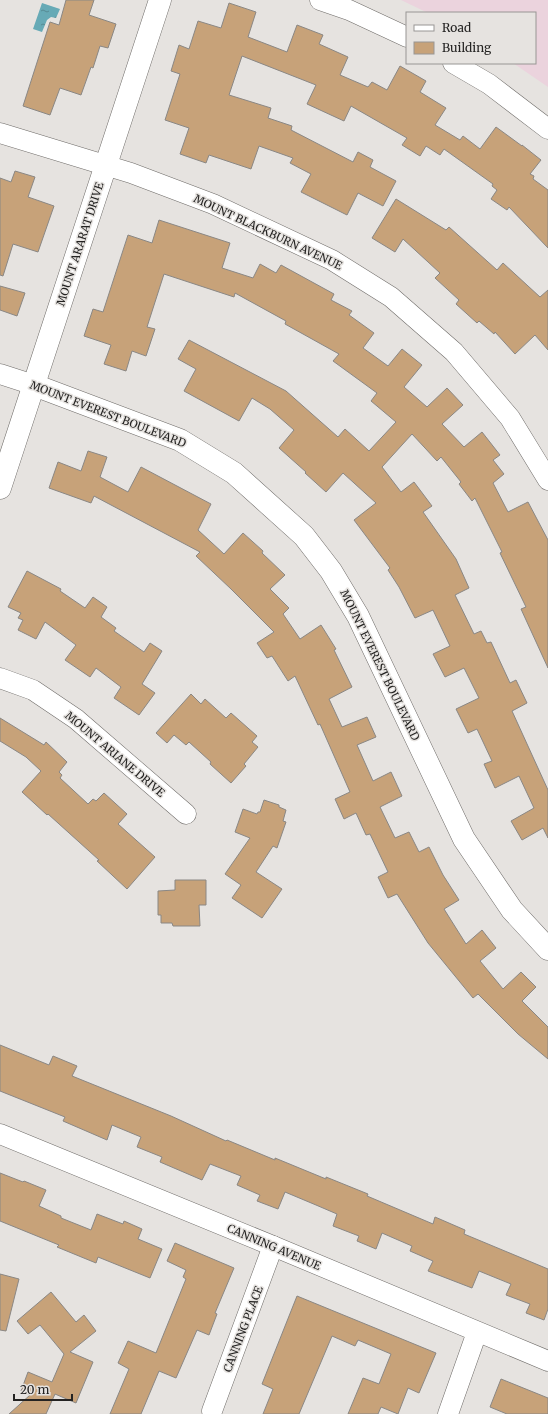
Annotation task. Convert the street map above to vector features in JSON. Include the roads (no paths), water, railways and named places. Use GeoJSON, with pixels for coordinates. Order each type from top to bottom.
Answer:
{"type":"FeatureCollection","features":[{"type":"Feature","properties":{"kind":"street","name":"MOUNT ARARAT DRIVE"},"geometry":{"type":"LineString","coordinates":[[0,488],[160,0]]}},
{"type":"Feature","properties":{"kind":"street"},"geometry":{"type":"LineString","coordinates":[[320,0],[349,10],[406,37]]}},
{"type":"Feature","properties":{"kind":"street"},"geometry":{"type":"LineString","coordinates":[[455,64],[489,84],[548,129]]}},
{"type":"Feature","properties":{"kind":"street","name":"MOUNT BLACKBURN AVENUE"},"geometry":{"type":"LineString","coordinates":[[0,133],[131,172],[206,201],[332,260],[392,297],[454,352],[510,418],[548,480]]}},
{"type":"Feature","properties":{"kind":"street","name":"MOUNT EVEREST BOULEVARD"},"geometry":{"type":"LineString","coordinates":[[0,374],[34,385],[180,440],[234,473],[304,536],[331,570],[358,616],[464,839],[512,910],[548,949]]}},
{"type":"Feature","properties":{"kind":"street","name":"MOUNT ARIANE DRIVE"},"geometry":{"type":"LineString","coordinates":[[0,678],[33,690],[76,719],[186,814]]}},
{"type":"Feature","properties":{"kind":"street","name":"CANNING AVENUE"},"geometry":{"type":"LineString","coordinates":[[0,1134],[274,1246],[548,1361]]}},
{"type":"Feature","properties":{"kind":"street","name":"CANNING PLACE"},"geometry":{"type":"LineString","coordinates":[[212,1411],[274,1246]]}},
{"type":"Feature","properties":{"kind":"street"},"geometry":{"type":"LineString","coordinates":[[448,1414],[477,1332]]}},
{"type":"Feature","properties":{"kind":"water"},"geometry":{"type":"Polygon","coordinates":[[[42,3],[60,9],[56,18],[51,17],[47,20],[42,32],[33,29],[42,3]]]}}]}
